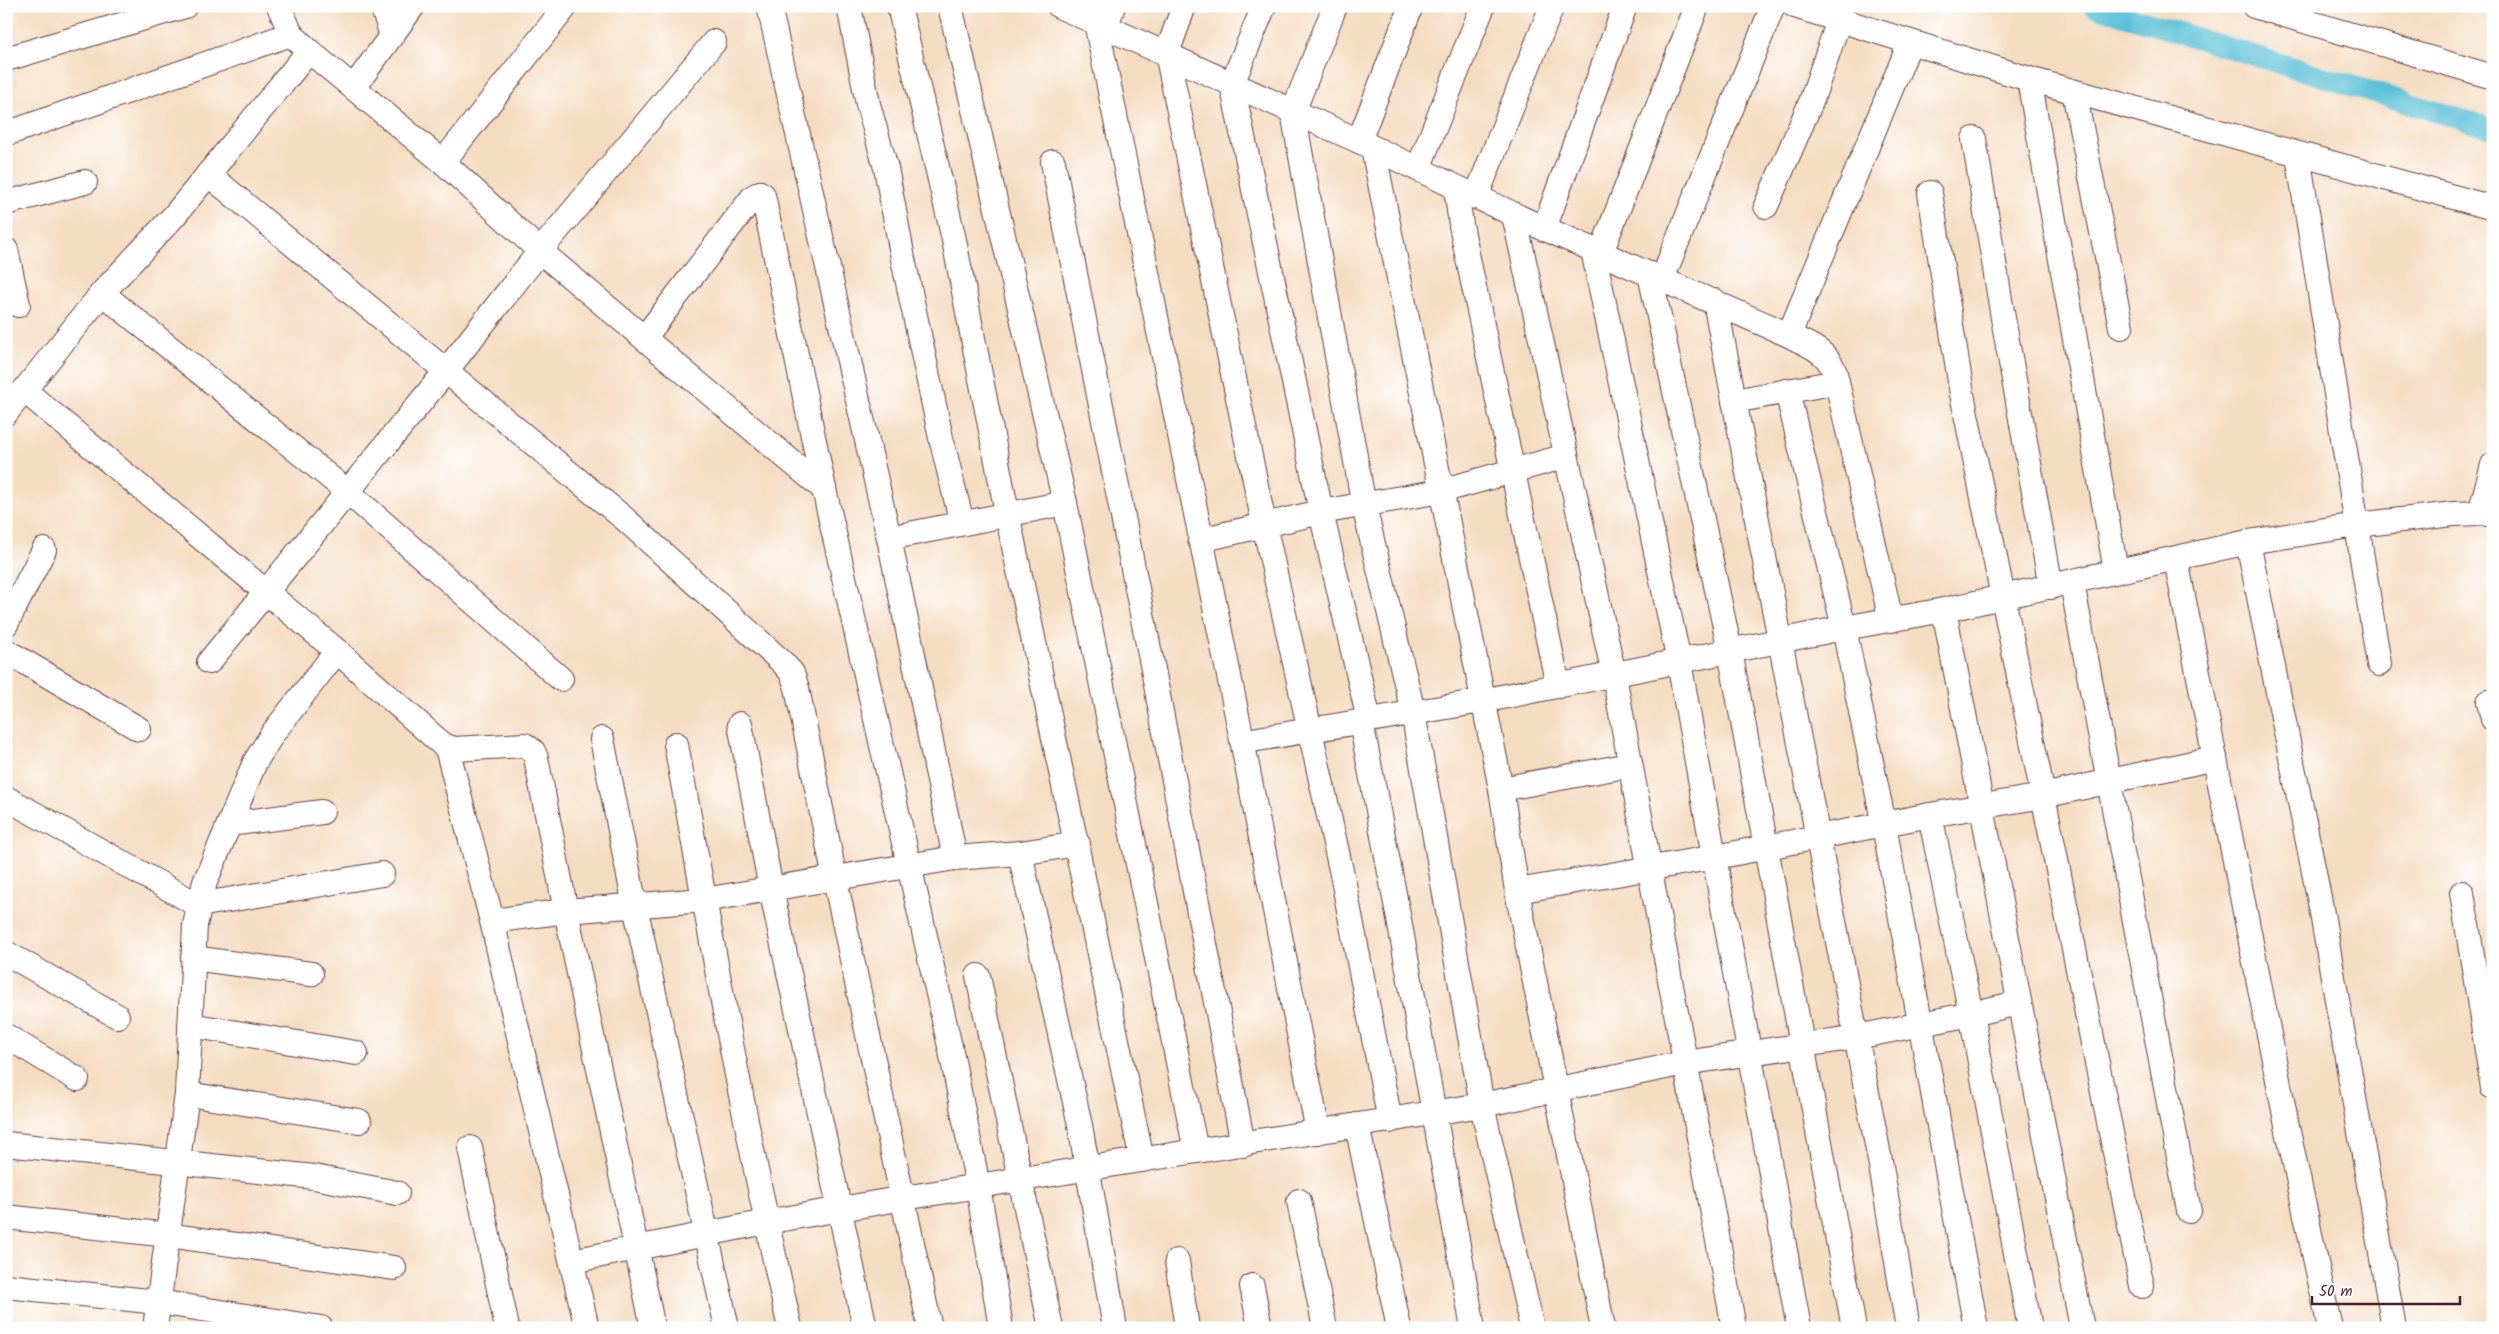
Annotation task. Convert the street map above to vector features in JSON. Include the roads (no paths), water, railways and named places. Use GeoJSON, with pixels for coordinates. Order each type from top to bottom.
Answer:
{"type":"FeatureCollection","features":[{"type":"Feature","properties":{"kind":"street"},"geometry":{"type":"LineString","coordinates":[[6,59],[185,6]]}},
{"type":"Feature","properties":{"kind":"street"},"geometry":{"type":"LineString","coordinates":[[278,6],[291,34],[309,51],[442,162],[540,250],[824,489]]}},
{"type":"Feature","properties":{"kind":"street"},"geometry":{"type":"LineString","coordinates":[[382,6],[392,35]]}},
{"type":"Feature","properties":{"kind":"street"},"geometry":{"type":"LineString","coordinates":[[354,87],[413,6]]}},
{"type":"Feature","properties":{"kind":"street"},"geometry":{"type":"LineString","coordinates":[[442,162],[566,6]]}},
{"type":"Feature","properties":{"kind":"street"},"geometry":{"type":"LineString","coordinates":[[769,6],[888,538],[955,858]]}},
{"type":"Feature","properties":{"kind":"street"},"geometry":{"type":"LineString","coordinates":[[849,6],[868,104],[886,168],[903,260],[941,438],[962,523]]}},
{"type":"Feature","properties":{"kind":"street"},"geometry":{"type":"LineString","coordinates":[[899,6],[953,235],[1007,513],[1078,844],[1142,1160]]}},
{"type":"Feature","properties":{"kind":"street"},"geometry":{"type":"LineString","coordinates":[[950,6],[1065,503],[1196,1152]]}},
{"type":"Feature","properties":{"kind":"street"},"geometry":{"type":"LineString","coordinates":[[1060,6],[1105,18],[1167,53],[1232,84],[1544,229],[1715,301],[1789,335],[1824,354],[1831,361],[1837,382],[1891,620]]}},
{"type":"Feature","properties":{"kind":"street"},"geometry":{"type":"LineString","coordinates":[[1184,6],[1167,53],[1264,524],[1343,879],[1390,1121]]}},
{"type":"Feature","properties":{"kind":"street"},"geometry":{"type":"LineString","coordinates":[[1264,6],[1232,84],[1365,721],[1473,1328]]}},
{"type":"Feature","properties":{"kind":"street"},"geometry":{"type":"LineString","coordinates":[[1335,6],[1293,112],[1364,506],[1413,712],[1482,1105],[1532,1328]]}},
{"type":"Feature","properties":{"kind":"street"},"geometry":{"type":"LineString","coordinates":[[1411,6],[1366,145],[1441,491],[1501,789],[1517,891],[1603,1328]]}},
{"type":"Feature","properties":{"kind":"street"},"geometry":{"type":"LineString","coordinates":[[1418,169],[1483,6]]}},
{"type":"Feature","properties":{"kind":"street"},"geometry":{"type":"LineString","coordinates":[[1552,6],[1466,192],[1461,224],[1558,686]]}},
{"type":"Feature","properties":{"kind":"street"},"geometry":{"type":"LineString","coordinates":[[1544,229],[1626,6]]}},
{"type":"Feature","properties":{"kind":"street"},"geometry":{"type":"LineString","coordinates":[[1697,6],[1597,251],[1716,858],[1799,1328]]}},
{"type":"Feature","properties":{"kind":"street"},"geometry":{"type":"LineString","coordinates":[[1774,6],[1656,276],[1730,651],[1854,1328]]}},
{"type":"Feature","properties":{"kind":"street"},"geometry":{"type":"LineString","coordinates":[[1795,6],[2029,79],[2493,208]]}},
{"type":"Feature","properties":{"kind":"street"},"geometry":{"type":"LineString","coordinates":[[2254,6],[2305,13],[2493,77]]}},
{"type":"Feature","properties":{"kind":"street"},"geometry":{"type":"LineString","coordinates":[[1105,18],[1200,540],[1242,740],[1318,1132]]}},
{"type":"Feature","properties":{"kind":"street"},"geometry":{"type":"LineString","coordinates":[[1766,206],[1811,102],[1839,20]]}},
{"type":"Feature","properties":{"kind":"street"},"geometry":{"type":"LineString","coordinates":[[6,134],[291,34]]}},
{"type":"Feature","properties":{"kind":"street"},"geometry":{"type":"LineString","coordinates":[[209,662],[446,371],[540,250],[714,42]]}},
{"type":"Feature","properties":{"kind":"street"},"geometry":{"type":"LineString","coordinates":[[1789,335],[1910,43]]}},
{"type":"Feature","properties":{"kind":"street"},"geometry":{"type":"LineString","coordinates":[[6,413],[26,391],[102,293],[174,216],[309,51]]}},
{"type":"Feature","properties":{"kind":"street"},"geometry":{"type":"LineString","coordinates":[[2029,79],[2116,571]]}},
{"type":"Feature","properties":{"kind":"street"},"geometry":{"type":"LineString","coordinates":[[2074,92],[2121,327]]}},
{"type":"Feature","properties":{"kind":"street"},"geometry":{"type":"LineString","coordinates":[[1974,139],[2003,318],[2062,585],[2111,782],[2189,1211]]}},
{"type":"Feature","properties":{"kind":"street"},"geometry":{"type":"LineString","coordinates":[[2298,155],[2378,664]]}},
{"type":"Feature","properties":{"kind":"street"},"geometry":{"type":"LineString","coordinates":[[1053,162],[1148,638],[1174,785],[1243,1145]]}},
{"type":"Feature","properties":{"kind":"street"},"geometry":{"type":"LineString","coordinates":[[208,174],[626,520],[775,655],[792,673],[797,688],[835,879],[930,1328]]}},
{"type":"Feature","properties":{"kind":"street"},"geometry":{"type":"LineString","coordinates":[[6,203],[84,182]]}},
{"type":"Feature","properties":{"kind":"street"},"geometry":{"type":"LineString","coordinates":[[645,337],[753,197],[760,193],[763,195],[824,489],[952,1051],[978,1186],[1001,1328]]}},
{"type":"Feature","properties":{"kind":"street"},"geometry":{"type":"LineString","coordinates":[[1930,193],[1962,394],[2142,1286]]}},
{"type":"Feature","properties":{"kind":"street"},"geometry":{"type":"LineString","coordinates":[[1514,215],[1614,675],[1734,1328]]}},
{"type":"Feature","properties":{"kind":"street"},"geometry":{"type":"LineString","coordinates":[[6,250],[18,305]]}},
{"type":"Feature","properties":{"kind":"street"},"geometry":{"type":"LineString","coordinates":[[102,293],[348,492],[561,679]]}},
{"type":"Feature","properties":{"kind":"street"},"geometry":{"type":"LineString","coordinates":[[1715,301],[1856,1037],[1908,1328]]}},
{"type":"Feature","properties":{"kind":"street"},"geometry":{"type":"LineString","coordinates":[[1734,401],[1837,382]]}},
{"type":"Feature","properties":{"kind":"street"},"geometry":{"type":"LineString","coordinates":[[26,391],[265,593],[337,651],[447,748],[492,921],[587,1328]]}},
{"type":"Feature","properties":{"kind":"street"},"geometry":{"type":"LineString","coordinates":[[1787,391],[1844,628],[1884,825],[1976,1328]]}},
{"type":"Feature","properties":{"kind":"street"},"geometry":{"type":"LineString","coordinates":[[1200,540],[1321,512],[1364,506],[1441,491],[1566,456]]}},
{"type":"Feature","properties":{"kind":"street"},"geometry":{"type":"LineString","coordinates":[[1242,740],[1246,741],[1309,731],[1482,701],[1844,628],[2002,599],[2116,571],[2176,560],[2248,542],[2357,525],[2486,514],[2493,465]]}},
{"type":"Feature","properties":{"kind":"street"},"geometry":{"type":"LineString","coordinates":[[888,538],[1065,503]]}},
{"type":"Feature","properties":{"kind":"street"},"geometry":{"type":"LineString","coordinates":[[2248,542],[2320,902],[2394,1328]]}},
{"type":"Feature","properties":{"kind":"street"},"geometry":{"type":"LineString","coordinates":[[6,624],[44,550]]}},
{"type":"Feature","properties":{"kind":"street"},"geometry":{"type":"LineString","coordinates":[[2176,560],[2288,1131],[2330,1328]]}},
{"type":"Feature","properties":{"kind":"street"},"geometry":{"type":"LineString","coordinates":[[1944,610],[2018,1003],[2082,1328]]}},
{"type":"Feature","properties":{"kind":"street"},"geometry":{"type":"LineString","coordinates":[[6,651],[139,729]]}},
{"type":"Feature","properties":{"kind":"street"},"geometry":{"type":"LineString","coordinates":[[154,1328],[187,1094],[193,958],[198,905],[255,762],[273,733],[337,651]]}},
{"type":"Feature","properties":{"kind":"street"},"geometry":{"type":"LineString","coordinates":[[740,724],[771,889],[865,1328]]}},
{"type":"Feature","properties":{"kind":"street"},"geometry":{"type":"LineString","coordinates":[[602,739],[635,906],[726,1328]]}},
{"type":"Feature","properties":{"kind":"street"},"geometry":{"type":"LineString","coordinates":[[447,748],[525,744],[533,750],[536,758],[653,1328]]}},
{"type":"Feature","properties":{"kind":"street"},"geometry":{"type":"LineString","coordinates":[[676,744],[766,1222],[790,1328]]}},
{"type":"Feature","properties":{"kind":"street"},"geometry":{"type":"LineString","coordinates":[[1517,891],[1817,839],[2111,782],[2215,758]]}},
{"type":"Feature","properties":{"kind":"street"},"geometry":{"type":"LineString","coordinates":[[1501,789],[1630,765]]}},
{"type":"Feature","properties":{"kind":"street"},"geometry":{"type":"LineString","coordinates":[[6,798],[198,905],[382,874]]}},
{"type":"Feature","properties":{"kind":"street"},"geometry":{"type":"LineString","coordinates":[[229,824],[322,812]]}},
{"type":"Feature","properties":{"kind":"street"},"geometry":{"type":"LineString","coordinates":[[1930,816],[1972,1014],[2030,1328]]}},
{"type":"Feature","properties":{"kind":"street"},"geometry":{"type":"LineString","coordinates":[[492,921],[566,911],[704,900],[955,858],[1020,853],[1078,844]]}},
{"type":"Feature","properties":{"kind":"street"},"geometry":{"type":"LineString","coordinates":[[1020,853],[1088,1169],[1115,1328]]}},
{"type":"Feature","properties":{"kind":"street"},"geometry":{"type":"LineString","coordinates":[[2462,893],[2493,1088]]}},
{"type":"Feature","properties":{"kind":"street"},"geometry":{"type":"LineString","coordinates":[[193,958],[311,974]]}},
{"type":"Feature","properties":{"kind":"street"},"geometry":{"type":"LineString","coordinates":[[8,960],[117,1016]]}},
{"type":"Feature","properties":{"kind":"street"},"geometry":{"type":"LineString","coordinates":[[978,976],[1051,1328]]}},
{"type":"Feature","properties":{"kind":"street"},"geometry":{"type":"LineString","coordinates":[[572,1261],[766,1222],[904,1198],[1021,1178],[1243,1145],[1482,1105],[1686,1063],[1856,1037],[2018,1003]]}},
{"type":"Feature","properties":{"kind":"street"},"geometry":{"type":"LineString","coordinates":[[190,1025],[356,1053]]}},
{"type":"Feature","properties":{"kind":"street"},"geometry":{"type":"LineString","coordinates":[[6,1036],[77,1079]]}},
{"type":"Feature","properties":{"kind":"street"},"geometry":{"type":"LineString","coordinates":[[187,1094],[359,1121]]}},
{"type":"Feature","properties":{"kind":"street"},"geometry":{"type":"LineString","coordinates":[[1357,1125],[1399,1328]]}},
{"type":"Feature","properties":{"kind":"street"},"geometry":{"type":"LineString","coordinates":[[6,1144],[314,1177],[396,1192]]}},
{"type":"Feature","properties":{"kind":"street"},"geometry":{"type":"LineString","coordinates":[[470,1148],[506,1328]]}},
{"type":"Feature","properties":{"kind":"street"},"geometry":{"type":"LineString","coordinates":[[1299,1201],[1325,1328]]}},
{"type":"Feature","properties":{"kind":"street"},"geometry":{"type":"LineString","coordinates":[[6,1216],[168,1235],[394,1268]]}},
{"type":"Feature","properties":{"kind":"street"},"geometry":{"type":"LineString","coordinates":[[1176,1261],[1187,1328]]}},
{"type":"Feature","properties":{"kind":"street"},"geometry":{"type":"LineString","coordinates":[[6,1286],[158,1302],[321,1328]]}},
{"type":"Feature","properties":{"kind":"street"},"geometry":{"type":"LineString","coordinates":[[1252,1286],[1260,1328]]}},
{"type":"Feature","properties":{"kind":"waterway"},"geometry":{"type":"LineString","coordinates":[[2093,6],[2493,129]]}}]}
